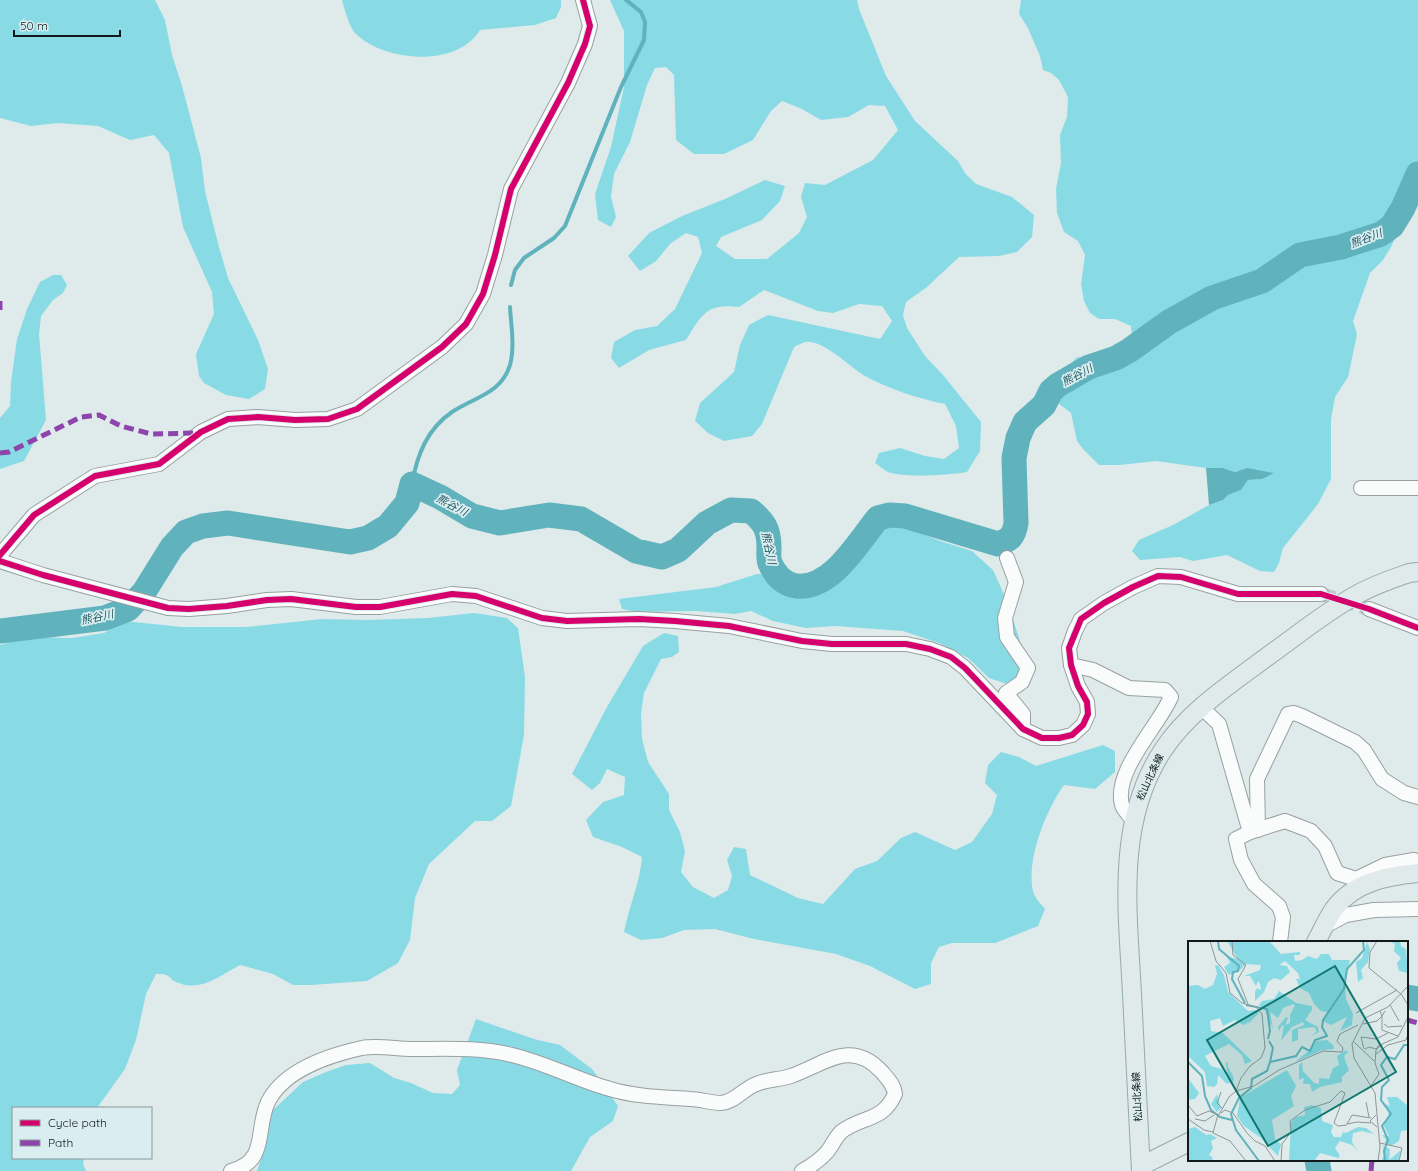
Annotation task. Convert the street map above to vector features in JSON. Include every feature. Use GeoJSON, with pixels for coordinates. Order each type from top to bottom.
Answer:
{"type":"FeatureCollection","features":[{"type":"Feature","properties":{"kind":"main road","name":"松山北条線"},"geometry":{"type":"LineString","coordinates":[[1188,1143],[1141,1168],[1127,893],[1133,820],[1140,795],[1163,750],[1201,707],[1315,622],[1358,594],[1396,578],[1418,572]]}},
{"type":"Feature","properties":{"kind":"main road"},"geometry":{"type":"LineString","coordinates":[[1317,941],[1334,909],[1370,877],[1396,875],[1416,866]]}},
{"type":"Feature","properties":{"kind":"street"},"geometry":{"type":"LineString","coordinates":[[0,555],[34,515],[95,476],[159,464],[201,432],[228,419],[258,417],[294,420],[328,419],[357,409],[442,347],[466,324],[483,294],[495,255],[511,189],[568,83],[584,44],[590,26],[583,0]]}},
{"type":"Feature","properties":{"kind":"street"},"geometry":{"type":"LineString","coordinates":[[1361,488],[1418,488]]}},
{"type":"Feature","properties":{"kind":"street"},"geometry":{"type":"LineString","coordinates":[[1007,558],[1016,582],[1005,618],[1007,637],[1028,668],[1022,682],[1006,693],[1023,714],[1023,729]]}},
{"type":"Feature","properties":{"kind":"street"},"geometry":{"type":"LineString","coordinates":[[0,561],[43,575],[168,608],[189,609],[228,606],[267,600],[291,599],[356,607],[380,607],[452,594],[476,596],[542,618],[567,621],[639,619],[675,621],[729,626],[810,642],[832,644],[906,644],[930,649],[951,657],[965,668],[1023,729],[1042,738],[1059,738],[1072,735],[1083,725],[1088,714],[1088,702],[1078,686],[1071,665],[1069,648],[1081,619],[1104,603],[1133,587],[1158,576],[1181,577],[1238,594],[1321,594]]}},
{"type":"Feature","properties":{"kind":"street"},"geometry":{"type":"LineString","coordinates":[[1370,609],[1418,628]]}},
{"type":"Feature","properties":{"kind":"street"},"geometry":{"type":"LineString","coordinates":[[1071,665],[1092,670],[1129,688],[1164,690],[1171,697],[1165,710],[1136,753],[1122,780],[1122,805],[1133,820]]}},
{"type":"Feature","properties":{"kind":"street"},"geometry":{"type":"LineString","coordinates":[[1201,707],[1219,724],[1254,831]]}},
{"type":"Feature","properties":{"kind":"street"},"geometry":{"type":"LineString","coordinates":[[1254,831],[1257,779],[1288,714],[1294,713],[1302,716],[1355,742],[1364,750],[1382,779],[1404,793],[1418,797]]}},
{"type":"Feature","properties":{"kind":"street"},"geometry":{"type":"LineString","coordinates":[[1280,941],[1283,916],[1279,906],[1254,884],[1241,860],[1236,839],[1254,831],[1285,821],[1311,830],[1325,846],[1338,873],[1356,879],[1370,877]]}},
{"type":"Feature","properties":{"kind":"street"},"geometry":{"type":"LineString","coordinates":[[1325,926],[1346,915],[1374,910],[1418,909]]}},
{"type":"Feature","properties":{"kind":"street"},"geometry":{"type":"LineString","coordinates":[[232,1171],[250,1163],[256,1153],[268,1102],[280,1086],[299,1069],[364,1048],[404,1050],[470,1048],[512,1055],[610,1089],[649,1097],[698,1099],[720,1103],[731,1100],[754,1085],[767,1080],[791,1076],[834,1057],[845,1055],[864,1057],[874,1064],[891,1082],[895,1094],[892,1102],[876,1117],[851,1126],[841,1133],[826,1153],[802,1171]]}},
{"type":"Feature","properties":{"kind":"shaded area"},"geometry":{"type":"Polygon","coordinates":[[[0,0],[155,0],[165,20],[172,55],[182,86],[201,158],[205,191],[228,278],[258,340],[268,369],[265,389],[249,399],[226,395],[204,383],[199,376],[196,354],[214,314],[212,292],[183,227],[169,153],[154,135],[130,140],[98,126],[58,123],[31,126],[0,118],[0,0]]]}},
{"type":"Feature","properties":{"kind":"shaded area"},"geometry":{"type":"Polygon","coordinates":[[[342,0],[561,0],[561,7],[556,18],[535,25],[480,30],[469,42],[455,51],[420,57],[384,51],[356,34],[352,28],[342,0]]]}},
{"type":"Feature","properties":{"kind":"shaded area"},"geometry":{"type":"Polygon","coordinates":[[[610,0],[857,0],[859,9],[886,76],[915,121],[958,161],[965,173],[976,184],[1012,197],[1034,215],[1032,237],[1017,252],[999,256],[959,257],[927,287],[906,302],[903,315],[907,328],[925,356],[943,375],[981,422],[980,451],[967,472],[939,475],[905,475],[888,472],[875,463],[879,453],[900,448],[925,456],[944,459],[959,448],[956,426],[945,404],[885,386],[867,377],[829,350],[812,342],[805,342],[794,347],[762,424],[752,436],[724,441],[708,433],[695,421],[700,403],[734,372],[740,345],[749,325],[768,315],[880,339],[892,321],[882,306],[859,304],[833,313],[818,311],[764,290],[739,307],[719,307],[706,312],[686,340],[649,350],[619,368],[611,358],[614,342],[635,330],[657,326],[675,309],[702,253],[698,237],[686,233],[671,243],[656,261],[640,271],[628,256],[649,233],[682,216],[725,199],[765,180],[785,186],[780,201],[762,220],[721,237],[716,246],[735,259],[767,259],[799,233],[807,217],[801,197],[805,183],[825,185],[873,160],[898,130],[885,106],[869,105],[848,117],[821,120],[802,109],[782,101],[771,111],[753,140],[724,154],[694,154],[676,140],[674,75],[666,67],[655,68],[647,85],[630,142],[614,174],[611,197],[616,217],[611,227],[598,220],[595,194],[611,147],[624,87],[624,31],[610,0]]]}},
{"type":"Feature","properties":{"kind":"shaded area"},"geometry":{"type":"Polygon","coordinates":[[[1021,0],[1418,0],[1418,184],[1391,247],[1383,260],[1370,273],[1353,321],[1357,334],[1348,377],[1335,397],[1331,419],[1331,479],[1318,504],[1283,548],[1279,563],[1274,572],[1260,571],[1227,555],[1193,561],[1180,557],[1140,560],[1132,551],[1139,540],[1173,525],[1209,505],[1223,500],[1228,495],[1241,490],[1248,480],[1262,479],[1247,468],[1235,472],[1223,468],[1206,468],[1156,461],[1120,465],[1099,465],[1077,441],[1071,413],[1058,403],[1051,393],[1060,375],[1077,357],[1106,360],[1126,349],[1132,339],[1131,326],[1115,319],[1099,319],[1090,313],[1084,301],[1081,284],[1085,255],[1078,241],[1064,232],[1057,213],[1056,189],[1061,163],[1060,135],[1067,117],[1068,97],[1059,80],[1051,73],[1043,70],[1040,56],[1028,28],[1019,14],[1021,0]]]}},
{"type":"Feature","properties":{"kind":"shaded area"},"geometry":{"type":"Polygon","coordinates":[[[53,275],[61,275],[67,285],[63,293],[53,300],[41,316],[39,334],[46,420],[24,461],[0,469],[0,418],[10,406],[11,382],[17,339],[27,309],[40,282],[53,275]]]}},
{"type":"Feature","properties":{"kind":"shaded area"},"geometry":{"type":"Polygon","coordinates":[[[1206,468],[1223,468],[1235,472],[1247,468],[1274,473],[1262,479],[1248,480],[1241,490],[1228,495],[1223,500],[1209,505],[1206,468]]]}},
{"type":"Feature","properties":{"kind":"shaded area"},"geometry":{"type":"Polygon","coordinates":[[[901,525],[940,541],[972,551],[993,570],[1007,601],[1022,647],[1023,667],[1015,679],[1007,684],[989,678],[968,658],[939,643],[903,631],[835,626],[806,628],[773,621],[751,611],[735,614],[696,611],[636,612],[622,609],[619,599],[716,587],[757,574],[791,576],[815,573],[847,555],[879,527],[901,525]]]}},
{"type":"Feature","properties":{"kind":"shaded area"},"geometry":{"type":"Polygon","coordinates":[[[474,613],[507,618],[518,628],[525,677],[524,735],[511,806],[492,821],[475,821],[429,864],[415,898],[410,940],[398,963],[367,981],[311,985],[293,985],[273,974],[240,965],[211,981],[195,985],[179,983],[165,974],[156,974],[146,994],[136,1040],[125,1069],[98,1107],[12,1107],[12,1159],[84,1159],[83,1164],[86,1171],[0,1171],[0,645],[28,637],[72,638],[104,633],[124,621],[182,627],[246,627],[322,619],[368,620],[428,618],[474,613]]]}},
{"type":"Feature","properties":{"kind":"shaded area"},"geometry":{"type":"Polygon","coordinates":[[[664,633],[678,636],[679,652],[672,657],[661,659],[644,693],[641,713],[642,739],[648,762],[669,794],[669,810],[680,832],[685,851],[681,872],[693,887],[714,898],[728,890],[732,876],[727,860],[734,847],[746,849],[750,875],[798,898],[823,904],[855,869],[877,861],[901,838],[915,832],[955,850],[972,842],[992,814],[997,795],[985,783],[988,765],[1001,752],[1019,757],[1036,766],[1103,745],[1115,751],[1115,772],[1095,789],[1064,785],[1057,795],[1044,821],[1032,865],[1033,891],[1045,909],[1038,926],[995,943],[952,943],[939,947],[931,963],[931,984],[915,989],[870,966],[836,954],[754,939],[715,929],[684,930],[662,938],[641,940],[624,932],[639,876],[642,857],[622,847],[593,837],[586,820],[603,802],[624,795],[625,777],[607,769],[600,783],[592,790],[572,774],[607,707],[643,646],[664,633]]]}},
{"type":"Feature","properties":{"kind":"shaded area"},"geometry":{"type":"Polygon","coordinates":[[[476,1019],[534,1039],[560,1045],[592,1069],[618,1106],[613,1121],[590,1137],[571,1171],[257,1171],[262,1156],[256,1135],[258,1124],[303,1082],[326,1072],[346,1065],[370,1063],[394,1078],[411,1083],[433,1093],[452,1094],[460,1085],[457,1070],[476,1019]]]}},
{"type":"Feature","properties":{"kind":"waterway"},"geometry":{"type":"LineString","coordinates":[[511,285],[515,270],[524,258],[554,238],[565,226],[621,87],[644,40],[645,22],[641,12],[626,0]]}},
{"type":"Feature","properties":{"kind":"waterway","name":"熊谷川"},"geometry":{"type":"LineString","coordinates":[[0,631],[105,618],[128,609],[144,592],[172,547],[186,532],[203,526],[228,523],[350,542],[368,538],[388,526],[407,503],[412,484],[440,497],[472,516],[500,523],[549,515],[581,519],[636,551],[662,557],[678,550],[707,523],[731,510],[751,511],[762,522],[767,531],[769,541],[769,559],[774,571],[783,581],[796,586],[809,585],[821,580],[833,572],[853,551],[878,518],[890,515],[905,516],[998,544],[1011,537],[1016,523],[1014,458],[1018,438],[1025,422],[1044,405],[1051,391],[1058,385],[1089,367],[1116,358],[1130,350],[1169,322],[1212,298],[1262,281],[1300,255],[1341,247],[1381,234],[1392,226],[1403,208],[1418,174]]}},
{"type":"Feature","properties":{"kind":"waterway"},"geometry":{"type":"LineString","coordinates":[[412,484],[420,453],[436,426],[452,412],[493,389],[506,375],[510,365],[512,351],[510,307]]}},
{"type":"Feature","properties":{"kind":"waterway"},"geometry":{"type":"LineString","coordinates":[[1408,997],[1418,999]]}},
{"type":"Feature","properties":{"kind":"waterway"},"geometry":{"type":"LineString","coordinates":[[1317,1161],[1319,1171]]}},
{"type":"Feature","properties":{"kind":"tunnel"},"geometry":{"type":"LineString","coordinates":[[1321,594],[1369,609]]}},
{"type":"Feature","properties":{"kind":"marked path"},"geometry":{"type":"LineString","coordinates":[[0,301],[0,310]]}},
{"type":"Feature","properties":{"kind":"marked path"},"geometry":{"type":"LineString","coordinates":[[0,453],[9,452],[81,417],[99,415],[121,426],[151,434],[199,433]]}},
{"type":"Feature","properties":{"kind":"marked path"},"geometry":{"type":"LineString","coordinates":[[1408,1020],[1418,1023]]}},
{"type":"Feature","properties":{"kind":"marked path"},"geometry":{"type":"LineString","coordinates":[[1371,1171],[1372,1161]]}},
{"type":"Feature","properties":{"kind":"cycle path"},"geometry":{"type":"LineString","coordinates":[[0,555],[34,515],[95,476],[159,464],[201,432],[228,419],[258,417],[295,420],[328,419],[357,409],[442,347],[466,324],[483,294],[495,255],[511,189],[568,83],[585,44],[590,26],[583,0]]}},
{"type":"Feature","properties":{"kind":"cycle path"},"geometry":{"type":"LineString","coordinates":[[0,561],[43,575],[168,608],[189,609],[227,606],[267,600],[291,599],[356,607],[380,607],[452,594],[476,596],[542,618],[567,621],[639,619],[675,621],[729,626],[802,641],[832,644],[906,644],[930,649],[951,657],[965,668],[1023,729],[1042,738],[1059,738],[1072,735],[1083,725],[1088,714],[1087,702],[1078,686],[1071,665],[1069,648],[1081,619],[1104,603],[1133,587],[1158,576],[1181,577],[1238,594],[1321,594],[1369,609],[1418,628]]}}]}
